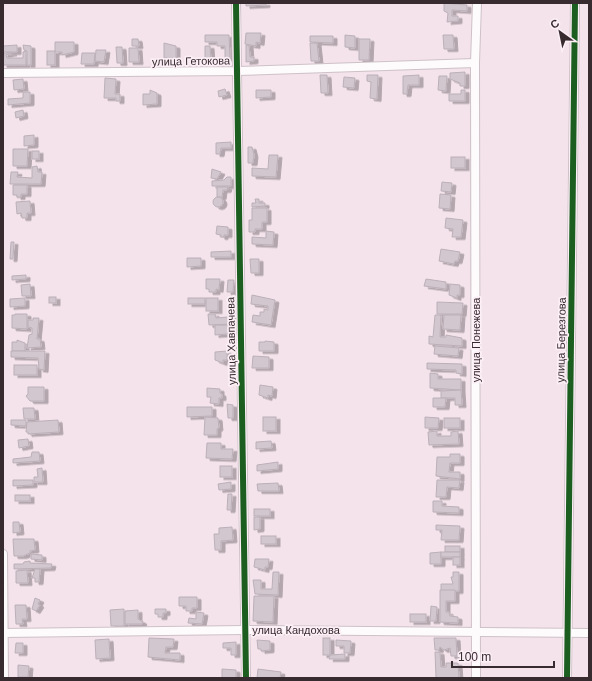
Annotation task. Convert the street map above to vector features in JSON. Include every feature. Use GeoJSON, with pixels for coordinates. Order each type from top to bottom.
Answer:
{"type":"FeatureCollection","features":[{"type":"Feature","properties":{"kind":"street","name":"улица Хавпачева"},"geometry":{"type":"LineString","coordinates":[[236,3],[244,630],[246,678]]}},
{"type":"Feature","properties":{"kind":"street","name":"улица Понежева"},"geometry":{"type":"LineString","coordinates":[[476,678],[475,63],[477,3]]}},
{"type":"Feature","properties":{"kind":"street","name":"улица Березгова"},"geometry":{"type":"LineString","coordinates":[[567,678],[575,3]]}},
{"type":"Feature","properties":{"kind":"street","name":"улица Гетокова"},"geometry":{"type":"LineString","coordinates":[[3,73],[238,71],[475,63]]}},
{"type":"Feature","properties":{"kind":"street"},"geometry":{"type":"LineString","coordinates":[[3,554],[4,678]]}},
{"type":"Feature","properties":{"kind":"street","name":"улица Кандохова"},"geometry":{"type":"LineString","coordinates":[[3,633],[244,630],[589,633]]}},
{"type":"Feature","properties":{"kind":"building"},"geometry":{"type":"Polygon","coordinates":[[[246,3],[266,3],[266,5],[246,6],[246,3]]]}},
{"type":"Feature","properties":{"kind":"building"},"geometry":{"type":"Polygon","coordinates":[[[444,3],[467,5],[467,11],[452,10],[452,16],[458,16],[458,21],[447,22],[448,13],[444,11],[444,3]]]}},
{"type":"Feature","properties":{"kind":"building"},"geometry":{"type":"Polygon","coordinates":[[[246,33],[261,33],[260,43],[256,42],[256,46],[245,44],[246,33]]]}},
{"type":"Feature","properties":{"kind":"building"},"geometry":{"type":"Polygon","coordinates":[[[205,35],[229,35],[230,58],[225,58],[225,46],[217,46],[217,42],[205,42],[205,35]]]}},
{"type":"Feature","properties":{"kind":"building"},"geometry":{"type":"Polygon","coordinates":[[[345,35],[355,36],[355,48],[345,47],[345,35]]]}},
{"type":"Feature","properties":{"kind":"building"},"geometry":{"type":"Polygon","coordinates":[[[443,35],[453,35],[454,49],[444,49],[443,35]]]}},
{"type":"Feature","properties":{"kind":"building"},"geometry":{"type":"Polygon","coordinates":[[[310,36],[333,36],[333,43],[310,42],[310,36]]]}},
{"type":"Feature","properties":{"kind":"building"},"geometry":{"type":"Polygon","coordinates":[[[132,39],[138,39],[139,46],[132,46],[132,39]]]}},
{"type":"Feature","properties":{"kind":"building"},"geometry":{"type":"Polygon","coordinates":[[[359,39],[370,39],[369,60],[359,60],[359,39]]]}},
{"type":"Feature","properties":{"kind":"building"},"geometry":{"type":"Polygon","coordinates":[[[55,42],[74,42],[74,52],[62,55],[62,52],[55,52],[55,42]]]}},
{"type":"Feature","properties":{"kind":"building"},"geometry":{"type":"Polygon","coordinates":[[[164,43],[176,46],[176,58],[164,58],[164,43]]]}},
{"type":"Feature","properties":{"kind":"building"},"geometry":{"type":"Polygon","coordinates":[[[310,43],[317,43],[319,61],[311,61],[310,43]]]}},
{"type":"Feature","properties":{"kind":"building"},"geometry":{"type":"Polygon","coordinates":[[[17,45],[17,52],[3,52],[3,46],[17,45]]]}},
{"type":"Feature","properties":{"kind":"building"},"geometry":{"type":"Polygon","coordinates":[[[23,45],[31,46],[31,65],[27,65],[27,51],[24,50],[23,45]]]}},
{"type":"Feature","properties":{"kind":"building"},"geometry":{"type":"Polygon","coordinates":[[[246,45],[249,45],[250,57],[254,57],[254,61],[246,62],[246,45]]]}},
{"type":"Feature","properties":{"kind":"building"},"geometry":{"type":"Polygon","coordinates":[[[205,46],[210,46],[211,62],[205,62],[205,46]]]}},
{"type":"Feature","properties":{"kind":"building"},"geometry":{"type":"Polygon","coordinates":[[[116,47],[122,47],[123,63],[117,63],[116,47]]]}},
{"type":"Feature","properties":{"kind":"building"},"geometry":{"type":"Polygon","coordinates":[[[129,48],[138,48],[139,62],[129,62],[129,48]]]}},
{"type":"Feature","properties":{"kind":"building"},"geometry":{"type":"Polygon","coordinates":[[[96,50],[106,50],[104,62],[95,61],[96,50]]]}},
{"type":"Feature","properties":{"kind":"building"},"geometry":{"type":"Polygon","coordinates":[[[26,51],[26,65],[3,65],[4,53],[13,53],[6,55],[7,58],[23,58],[23,52],[26,51]]]}},
{"type":"Feature","properties":{"kind":"building"},"geometry":{"type":"Polygon","coordinates":[[[47,51],[55,51],[55,65],[47,65],[47,51]]]}},
{"type":"Feature","properties":{"kind":"building"},"geometry":{"type":"Polygon","coordinates":[[[82,53],[95,53],[94,64],[81,64],[82,53]]]}},
{"type":"Feature","properties":{"kind":"building"},"geometry":{"type":"Polygon","coordinates":[[[465,72],[465,86],[460,86],[460,83],[450,79],[450,73],[465,72]]]}},
{"type":"Feature","properties":{"kind":"building"},"geometry":{"type":"Polygon","coordinates":[[[320,75],[327,75],[328,93],[321,93],[320,75]]]}},
{"type":"Feature","properties":{"kind":"building"},"geometry":{"type":"Polygon","coordinates":[[[367,75],[378,75],[377,99],[370,98],[371,82],[367,81],[367,75]]]}},
{"type":"Feature","properties":{"kind":"building"},"geometry":{"type":"Polygon","coordinates":[[[419,75],[419,85],[408,85],[407,94],[403,94],[403,76],[419,75]]]}},
{"type":"Feature","properties":{"kind":"building"},"geometry":{"type":"Polygon","coordinates":[[[439,76],[447,76],[446,91],[438,90],[439,76]]]}},
{"type":"Feature","properties":{"kind":"building"},"geometry":{"type":"Polygon","coordinates":[[[344,77],[355,78],[354,88],[343,87],[344,77]]]}},
{"type":"Feature","properties":{"kind":"building"},"geometry":{"type":"Polygon","coordinates":[[[105,78],[116,79],[115,94],[120,94],[120,101],[116,101],[116,98],[104,98],[105,78]]]}},
{"type":"Feature","properties":{"kind":"building"},"geometry":{"type":"Polygon","coordinates":[[[23,79],[24,89],[14,90],[13,80],[23,79]]]}},
{"type":"Feature","properties":{"kind":"building"},"geometry":{"type":"Polygon","coordinates":[[[225,89],[227,95],[219,97],[218,91],[225,89]]]}},
{"type":"Feature","properties":{"kind":"building"},"geometry":{"type":"Polygon","coordinates":[[[150,90],[157,93],[157,104],[143,105],[143,94],[150,94],[150,90]]]}},
{"type":"Feature","properties":{"kind":"building"},"geometry":{"type":"Polygon","coordinates":[[[256,90],[271,90],[271,97],[256,98],[256,90]]]}},
{"type":"Feature","properties":{"kind":"building"},"geometry":{"type":"Polygon","coordinates":[[[461,90],[465,90],[465,101],[449,101],[449,94],[461,94],[461,90]]]}},
{"type":"Feature","properties":{"kind":"building"},"geometry":{"type":"Polygon","coordinates":[[[23,92],[30,92],[30,103],[8,105],[8,99],[23,98],[23,92]]]}},
{"type":"Feature","properties":{"kind":"building"},"geometry":{"type":"Polygon","coordinates":[[[23,110],[24,116],[16,118],[15,112],[23,110]]]}},
{"type":"Feature","properties":{"kind":"building"},"geometry":{"type":"Polygon","coordinates":[[[34,135],[34,145],[24,146],[24,136],[34,135]]]}},
{"type":"Feature","properties":{"kind":"building"},"geometry":{"type":"Polygon","coordinates":[[[231,142],[231,148],[221,148],[220,154],[216,154],[216,143],[231,142]]]}},
{"type":"Feature","properties":{"kind":"building"},"geometry":{"type":"Polygon","coordinates":[[[248,147],[252,147],[254,155],[253,163],[248,163],[248,147]]]}},
{"type":"Feature","properties":{"kind":"building"},"geometry":{"type":"Polygon","coordinates":[[[13,149],[28,149],[27,166],[13,166],[13,149]]]}},
{"type":"Feature","properties":{"kind":"building"},"geometry":{"type":"Polygon","coordinates":[[[32,151],[39,151],[39,159],[32,159],[32,151]]]}},
{"type":"Feature","properties":{"kind":"building"},"geometry":{"type":"Polygon","coordinates":[[[269,155],[278,155],[276,177],[252,176],[252,168],[268,169],[269,155]]]}},
{"type":"Feature","properties":{"kind":"building"},"geometry":{"type":"Polygon","coordinates":[[[451,157],[465,157],[465,168],[451,168],[451,157]]]}},
{"type":"Feature","properties":{"kind":"building"},"geometry":{"type":"Polygon","coordinates":[[[37,166],[38,172],[42,172],[41,184],[10,184],[11,172],[18,172],[17,177],[32,178],[32,167],[37,166]]]}},
{"type":"Feature","properties":{"kind":"building"},"geometry":{"type":"Polygon","coordinates":[[[212,169],[221,172],[217,179],[211,178],[212,169]]]}},
{"type":"Feature","properties":{"kind":"building"},"geometry":{"type":"Polygon","coordinates":[[[227,177],[231,177],[231,186],[212,186],[212,181],[224,180],[227,177]]]}},
{"type":"Feature","properties":{"kind":"building"},"geometry":{"type":"Polygon","coordinates":[[[442,182],[452,183],[451,192],[441,191],[442,182]]]}},
{"type":"Feature","properties":{"kind":"building"},"geometry":{"type":"Polygon","coordinates":[[[13,185],[27,185],[27,194],[21,194],[21,197],[13,195],[13,185]]]}},
{"type":"Feature","properties":{"kind":"building"},"geometry":{"type":"Polygon","coordinates":[[[217,187],[228,187],[227,190],[223,190],[222,197],[217,197],[217,187]]]}},
{"type":"Feature","properties":{"kind":"building"},"geometry":{"type":"Polygon","coordinates":[[[440,194],[451,195],[450,209],[439,208],[440,194]]]}},
{"type":"Feature","properties":{"kind":"building"},"geometry":{"type":"Polygon","coordinates":[[[216,197],[220,197],[222,198],[222,206],[216,207],[213,204],[213,200],[216,197]]]}},
{"type":"Feature","properties":{"kind":"building"},"geometry":{"type":"Polygon","coordinates":[[[255,199],[259,199],[259,203],[265,203],[265,206],[252,207],[252,203],[256,203],[255,199]]]}},
{"type":"Feature","properties":{"kind":"building"},"geometry":{"type":"Polygon","coordinates":[[[30,201],[31,213],[27,213],[27,218],[22,218],[21,213],[17,214],[16,202],[30,201]]]}},
{"type":"Feature","properties":{"kind":"building"},"geometry":{"type":"Polygon","coordinates":[[[252,208],[267,208],[267,222],[262,222],[262,229],[255,229],[255,232],[249,232],[249,220],[252,220],[252,208]]]}},
{"type":"Feature","properties":{"kind":"building"},"geometry":{"type":"Polygon","coordinates":[[[446,218],[463,220],[461,237],[452,237],[453,229],[445,228],[446,218]]]}},
{"type":"Feature","properties":{"kind":"building"},"geometry":{"type":"Polygon","coordinates":[[[217,226],[228,227],[228,235],[221,237],[221,235],[216,234],[217,226]]]}},
{"type":"Feature","properties":{"kind":"building"},"geometry":{"type":"Polygon","coordinates":[[[266,231],[274,232],[273,245],[252,244],[252,237],[266,238],[266,231]]]}},
{"type":"Feature","properties":{"kind":"building"},"geometry":{"type":"Polygon","coordinates":[[[11,242],[14,242],[13,259],[10,259],[11,242]]]}},
{"type":"Feature","properties":{"kind":"building"},"geometry":{"type":"Polygon","coordinates":[[[441,249],[460,252],[458,261],[455,261],[454,264],[439,261],[441,249]]]}},
{"type":"Feature","properties":{"kind":"building"},"geometry":{"type":"Polygon","coordinates":[[[231,251],[231,257],[211,257],[211,252],[231,251]]]}},
{"type":"Feature","properties":{"kind":"building"},"geometry":{"type":"Polygon","coordinates":[[[187,258],[201,258],[201,266],[187,267],[187,258]]]}},
{"type":"Feature","properties":{"kind":"building"},"geometry":{"type":"Polygon","coordinates":[[[250,259],[259,259],[259,273],[251,273],[250,259]]]}},
{"type":"Feature","properties":{"kind":"building"},"geometry":{"type":"Polygon","coordinates":[[[26,275],[26,279],[12,280],[12,276],[26,275]]]}},
{"type":"Feature","properties":{"kind":"building"},"geometry":{"type":"Polygon","coordinates":[[[206,279],[220,279],[219,290],[216,289],[216,292],[209,292],[209,289],[206,289],[206,279]]]}},
{"type":"Feature","properties":{"kind":"building"},"geometry":{"type":"Polygon","coordinates":[[[426,279],[446,282],[446,289],[424,286],[426,279]]]}},
{"type":"Feature","properties":{"kind":"building"},"geometry":{"type":"Polygon","coordinates":[[[228,280],[234,280],[233,292],[227,292],[228,280]]]}},
{"type":"Feature","properties":{"kind":"building"},"geometry":{"type":"Polygon","coordinates":[[[30,284],[31,296],[22,296],[21,285],[30,284]]]}},
{"type":"Feature","properties":{"kind":"building"},"geometry":{"type":"Polygon","coordinates":[[[450,284],[460,285],[460,295],[457,295],[457,298],[449,295],[450,284]]]}},
{"type":"Feature","properties":{"kind":"building"},"geometry":{"type":"Polygon","coordinates":[[[252,295],[275,300],[271,325],[252,322],[253,315],[260,316],[260,312],[264,312],[264,309],[268,310],[268,306],[251,304],[252,295]]]}},
{"type":"Feature","properties":{"kind":"building"},"geometry":{"type":"Polygon","coordinates":[[[49,297],[56,297],[56,303],[49,303],[49,297]]]}},
{"type":"Feature","properties":{"kind":"building"},"geometry":{"type":"Polygon","coordinates":[[[25,298],[25,306],[10,307],[10,299],[25,298]]]}},
{"type":"Feature","properties":{"kind":"building"},"geometry":{"type":"Polygon","coordinates":[[[188,298],[205,298],[205,304],[188,304],[188,298]]]}},
{"type":"Feature","properties":{"kind":"building"},"geometry":{"type":"Polygon","coordinates":[[[206,298],[218,298],[218,311],[206,311],[206,298]]]}},
{"type":"Feature","properties":{"kind":"building"},"geometry":{"type":"Polygon","coordinates":[[[437,302],[463,303],[462,314],[437,314],[437,302]]]}},
{"type":"Feature","properties":{"kind":"building"},"geometry":{"type":"Polygon","coordinates":[[[228,311],[233,311],[233,324],[209,325],[208,314],[215,314],[216,318],[228,317],[228,311]]]}},
{"type":"Feature","properties":{"kind":"building"},"geometry":{"type":"Polygon","coordinates":[[[27,314],[27,329],[12,328],[12,315],[27,314]]]}},
{"type":"Feature","properties":{"kind":"building"},"geometry":{"type":"Polygon","coordinates":[[[435,315],[441,315],[440,337],[446,337],[446,335],[462,338],[462,346],[429,344],[429,336],[433,337],[435,315]]]}},
{"type":"Feature","properties":{"kind":"building"},"geometry":{"type":"Polygon","coordinates":[[[444,315],[461,315],[460,330],[443,329],[444,315]]]}},
{"type":"Feature","properties":{"kind":"building"},"geometry":{"type":"Polygon","coordinates":[[[33,318],[39,318],[37,339],[40,339],[41,347],[27,348],[29,335],[32,334],[32,328],[28,327],[28,320],[33,320],[33,318]]]}},
{"type":"Feature","properties":{"kind":"building"},"geometry":{"type":"Polygon","coordinates":[[[215,325],[228,325],[228,334],[215,335],[215,325]]]}},
{"type":"Feature","properties":{"kind":"building"},"geometry":{"type":"Polygon","coordinates":[[[17,340],[25,343],[25,351],[12,351],[12,342],[17,342],[17,340]]]}},
{"type":"Feature","properties":{"kind":"building"},"geometry":{"type":"Polygon","coordinates":[[[259,342],[274,342],[274,351],[259,351],[259,342]]]}},
{"type":"Feature","properties":{"kind":"building"},"geometry":{"type":"Polygon","coordinates":[[[435,346],[459,348],[458,356],[434,354],[435,346]]]}},
{"type":"Feature","properties":{"kind":"building"},"geometry":{"type":"Polygon","coordinates":[[[11,351],[45,351],[44,370],[39,369],[38,358],[11,357],[11,351]]]}},
{"type":"Feature","properties":{"kind":"building"},"geometry":{"type":"Polygon","coordinates":[[[227,351],[227,360],[223,360],[223,363],[215,360],[215,352],[227,351]]]}},
{"type":"Feature","properties":{"kind":"building"},"geometry":{"type":"Polygon","coordinates":[[[253,356],[269,357],[269,368],[252,368],[253,356]]]}},
{"type":"Feature","properties":{"kind":"building"},"geometry":{"type":"Polygon","coordinates":[[[427,363],[462,364],[462,374],[456,373],[456,370],[427,369],[427,363]]]}},
{"type":"Feature","properties":{"kind":"building"},"geometry":{"type":"Polygon","coordinates":[[[14,365],[37,365],[37,375],[14,375],[14,365]]]}},
{"type":"Feature","properties":{"kind":"building"},"geometry":{"type":"Polygon","coordinates":[[[430,373],[438,374],[438,379],[461,379],[461,390],[430,388],[430,373]]]}},
{"type":"Feature","properties":{"kind":"building"},"geometry":{"type":"Polygon","coordinates":[[[260,385],[273,387],[272,396],[268,395],[268,398],[259,395],[260,385]]]}},
{"type":"Feature","properties":{"kind":"building"},"geometry":{"type":"Polygon","coordinates":[[[28,387],[44,387],[44,401],[30,401],[26,396],[28,394],[28,387]]]}},
{"type":"Feature","properties":{"kind":"building"},"geometry":{"type":"Polygon","coordinates":[[[207,388],[220,389],[222,398],[219,398],[219,404],[210,403],[211,397],[207,397],[207,388]]]}},
{"type":"Feature","properties":{"kind":"building"},"geometry":{"type":"Polygon","coordinates":[[[461,390],[462,405],[455,405],[455,398],[441,398],[441,391],[461,390]]]}},
{"type":"Feature","properties":{"kind":"building"},"geometry":{"type":"Polygon","coordinates":[[[433,398],[446,398],[445,407],[433,407],[433,398]]]}},
{"type":"Feature","properties":{"kind":"building"},"geometry":{"type":"Polygon","coordinates":[[[227,404],[233,405],[233,418],[228,418],[227,404]]]}},
{"type":"Feature","properties":{"kind":"building"},"geometry":{"type":"Polygon","coordinates":[[[187,407],[212,407],[212,416],[187,417],[187,407]]]}},
{"type":"Feature","properties":{"kind":"building"},"geometry":{"type":"Polygon","coordinates":[[[23,408],[34,408],[35,419],[24,419],[23,408]]]}},
{"type":"Feature","properties":{"kind":"building"},"geometry":{"type":"Polygon","coordinates":[[[205,417],[218,418],[219,428],[217,429],[217,435],[204,435],[205,417]]]}},
{"type":"Feature","properties":{"kind":"building"},"geometry":{"type":"Polygon","coordinates":[[[263,417],[276,417],[276,431],[263,431],[263,417]]]}},
{"type":"Feature","properties":{"kind":"building"},"geometry":{"type":"Polygon","coordinates":[[[425,417],[439,418],[438,428],[425,428],[425,417]]]}},
{"type":"Feature","properties":{"kind":"building"},"geometry":{"type":"Polygon","coordinates":[[[444,418],[460,418],[460,428],[444,428],[444,418]]]}},
{"type":"Feature","properties":{"kind":"building"},"geometry":{"type":"Polygon","coordinates":[[[11,420],[26,420],[26,426],[11,425],[11,420]]]}},
{"type":"Feature","properties":{"kind":"building"},"geometry":{"type":"Polygon","coordinates":[[[58,420],[59,432],[28,434],[28,432],[26,432],[27,422],[58,420]]]}},
{"type":"Feature","properties":{"kind":"building"},"geometry":{"type":"Polygon","coordinates":[[[437,431],[437,436],[451,436],[451,432],[458,431],[459,444],[429,445],[428,432],[437,431]]]}},
{"type":"Feature","properties":{"kind":"building"},"geometry":{"type":"Polygon","coordinates":[[[28,439],[29,446],[19,448],[18,440],[28,439]]]}},
{"type":"Feature","properties":{"kind":"building"},"geometry":{"type":"Polygon","coordinates":[[[271,441],[272,448],[256,449],[256,442],[271,441]]]}},
{"type":"Feature","properties":{"kind":"building"},"geometry":{"type":"Polygon","coordinates":[[[207,443],[221,443],[221,449],[233,449],[232,459],[206,458],[207,443]]]}},
{"type":"Feature","properties":{"kind":"building"},"geometry":{"type":"Polygon","coordinates":[[[32,452],[39,452],[40,461],[13,463],[13,459],[31,457],[32,452]]]}},
{"type":"Feature","properties":{"kind":"building"},"geometry":{"type":"Polygon","coordinates":[[[450,454],[460,454],[460,463],[450,463],[449,472],[460,472],[460,479],[436,476],[437,457],[450,457],[450,454]]]}},
{"type":"Feature","properties":{"kind":"building"},"geometry":{"type":"Polygon","coordinates":[[[278,462],[278,469],[257,471],[257,465],[278,462]]]}},
{"type":"Feature","properties":{"kind":"building"},"geometry":{"type":"Polygon","coordinates":[[[220,466],[232,466],[232,477],[220,477],[220,466]]]}},
{"type":"Feature","properties":{"kind":"building"},"geometry":{"type":"Polygon","coordinates":[[[42,468],[43,482],[34,482],[34,477],[38,477],[37,469],[42,468]]]}},
{"type":"Feature","properties":{"kind":"building"},"geometry":{"type":"Polygon","coordinates":[[[13,480],[33,480],[33,485],[13,486],[13,480]]]}},
{"type":"Feature","properties":{"kind":"building"},"geometry":{"type":"Polygon","coordinates":[[[437,480],[460,480],[459,488],[447,487],[446,497],[436,497],[437,480]]]}},
{"type":"Feature","properties":{"kind":"building"},"geometry":{"type":"Polygon","coordinates":[[[231,482],[231,489],[219,490],[218,484],[231,482]]]}},
{"type":"Feature","properties":{"kind":"building"},"geometry":{"type":"Polygon","coordinates":[[[278,483],[279,491],[258,491],[257,484],[278,483]]]}},
{"type":"Feature","properties":{"kind":"building"},"geometry":{"type":"Polygon","coordinates":[[[228,494],[232,494],[231,510],[227,510],[228,494]]]}},
{"type":"Feature","properties":{"kind":"building"},"geometry":{"type":"Polygon","coordinates":[[[15,495],[30,495],[30,501],[15,501],[15,495]]]}},
{"type":"Feature","properties":{"kind":"building"},"geometry":{"type":"Polygon","coordinates":[[[433,501],[442,501],[442,506],[459,507],[459,513],[433,512],[433,501]]]}},
{"type":"Feature","properties":{"kind":"building"},"geometry":{"type":"Polygon","coordinates":[[[254,509],[270,509],[270,516],[254,516],[254,509]]]}},
{"type":"Feature","properties":{"kind":"building"},"geometry":{"type":"Polygon","coordinates":[[[254,517],[260,517],[260,529],[254,530],[254,517]]]}},
{"type":"Feature","properties":{"kind":"building"},"geometry":{"type":"Polygon","coordinates":[[[13,522],[19,522],[20,532],[13,533],[13,522]]]}},
{"type":"Feature","properties":{"kind":"building"},"geometry":{"type":"Polygon","coordinates":[[[436,525],[460,526],[459,540],[441,540],[442,530],[436,530],[436,525]]]}},
{"type":"Feature","properties":{"kind":"building"},"geometry":{"type":"Polygon","coordinates":[[[232,527],[233,540],[221,541],[221,550],[215,550],[214,534],[219,534],[219,528],[232,527]]]}},
{"type":"Feature","properties":{"kind":"building"},"geometry":{"type":"Polygon","coordinates":[[[261,536],[276,536],[276,544],[261,544],[261,536]]]}},
{"type":"Feature","properties":{"kind":"building"},"geometry":{"type":"Polygon","coordinates":[[[13,539],[34,539],[35,550],[30,551],[30,553],[23,556],[14,556],[13,539]]]}},
{"type":"Feature","properties":{"kind":"building"},"geometry":{"type":"Polygon","coordinates":[[[445,546],[460,546],[460,552],[445,552],[445,546]]]}},
{"type":"Feature","properties":{"kind":"building"},"geometry":{"type":"Polygon","coordinates":[[[441,552],[441,564],[430,564],[430,553],[441,552]]]}},
{"type":"Feature","properties":{"kind":"building"},"geometry":{"type":"Polygon","coordinates":[[[441,552],[460,552],[460,557],[441,557],[441,552]]]}},
{"type":"Feature","properties":{"kind":"building"},"geometry":{"type":"Polygon","coordinates":[[[31,554],[42,555],[42,560],[31,559],[31,554]]]}},
{"type":"Feature","properties":{"kind":"building"},"geometry":{"type":"Polygon","coordinates":[[[453,557],[460,557],[460,565],[453,565],[453,557]]]}},
{"type":"Feature","properties":{"kind":"building"},"geometry":{"type":"Polygon","coordinates":[[[255,559],[269,559],[268,567],[265,567],[265,570],[254,567],[255,559]]]}},
{"type":"Feature","properties":{"kind":"building"},"geometry":{"type":"Polygon","coordinates":[[[30,561],[30,563],[52,564],[51,568],[14,569],[14,564],[23,564],[24,562],[30,561]]]}},
{"type":"Feature","properties":{"kind":"building"},"geometry":{"type":"Polygon","coordinates":[[[35,569],[40,569],[39,582],[35,582],[35,578],[32,578],[35,569]]]}},
{"type":"Feature","properties":{"kind":"building"},"geometry":{"type":"Polygon","coordinates":[[[27,570],[28,583],[16,583],[16,571],[27,570]]]}},
{"type":"Feature","properties":{"kind":"building"},"geometry":{"type":"Polygon","coordinates":[[[273,572],[279,572],[278,595],[255,594],[253,580],[261,580],[261,589],[272,589],[273,572]]]}},
{"type":"Feature","properties":{"kind":"building"},"geometry":{"type":"Polygon","coordinates":[[[453,572],[459,572],[459,591],[441,591],[441,584],[453,584],[451,577],[453,577],[453,572]]]}},
{"type":"Feature","properties":{"kind":"building"},"geometry":{"type":"Polygon","coordinates":[[[440,590],[455,590],[455,601],[446,601],[446,612],[449,612],[450,616],[458,617],[458,623],[440,622],[440,590]]]}},
{"type":"Feature","properties":{"kind":"building"},"geometry":{"type":"Polygon","coordinates":[[[254,596],[274,596],[273,622],[253,621],[254,596]]]}},
{"type":"Feature","properties":{"kind":"building"},"geometry":{"type":"Polygon","coordinates":[[[179,597],[197,597],[197,608],[192,608],[192,611],[186,611],[186,606],[179,606],[179,597]]]}},
{"type":"Feature","properties":{"kind":"building"},"geometry":{"type":"Polygon","coordinates":[[[35,598],[40,600],[38,604],[40,605],[36,611],[32,609],[35,598]]]}},
{"type":"Feature","properties":{"kind":"building"},"geometry":{"type":"Polygon","coordinates":[[[15,605],[26,605],[27,619],[22,619],[23,624],[16,624],[15,605]]]}},
{"type":"Feature","properties":{"kind":"building"},"geometry":{"type":"Polygon","coordinates":[[[431,606],[437,607],[436,621],[430,621],[431,606]]]}},
{"type":"Feature","properties":{"kind":"building"},"geometry":{"type":"Polygon","coordinates":[[[124,609],[124,626],[111,626],[110,610],[124,609]]]}},
{"type":"Feature","properties":{"kind":"building"},"geometry":{"type":"Polygon","coordinates":[[[155,609],[166,609],[166,613],[163,613],[163,617],[158,617],[158,614],[155,614],[155,609]]]}},
{"type":"Feature","properties":{"kind":"building"},"geometry":{"type":"Polygon","coordinates":[[[138,610],[138,619],[143,622],[142,624],[125,624],[125,611],[138,610]]]}},
{"type":"Feature","properties":{"kind":"building"},"geometry":{"type":"Polygon","coordinates":[[[196,612],[204,613],[202,624],[188,623],[189,618],[196,619],[196,612]]]}},
{"type":"Feature","properties":{"kind":"building"},"geometry":{"type":"Polygon","coordinates":[[[410,614],[426,614],[426,622],[410,622],[410,614]]]}},
{"type":"Feature","properties":{"kind":"building"},"geometry":{"type":"Polygon","coordinates":[[[149,638],[174,639],[173,647],[166,647],[165,653],[180,653],[180,660],[148,657],[149,638]]]}},
{"type":"Feature","properties":{"kind":"building"},"geometry":{"type":"Polygon","coordinates":[[[323,638],[330,638],[330,655],[323,655],[323,638]]]}},
{"type":"Feature","properties":{"kind":"building"},"geometry":{"type":"Polygon","coordinates":[[[434,638],[456,638],[457,656],[451,656],[450,648],[444,650],[440,647],[439,650],[435,650],[434,638]]]}},
{"type":"Feature","properties":{"kind":"building"},"geometry":{"type":"Polygon","coordinates":[[[109,639],[110,658],[96,659],[95,640],[109,639]]]}},
{"type":"Feature","properties":{"kind":"building"},"geometry":{"type":"Polygon","coordinates":[[[257,640],[270,641],[270,650],[261,651],[261,649],[258,649],[257,640]]]}},
{"type":"Feature","properties":{"kind":"building"},"geometry":{"type":"Polygon","coordinates":[[[336,640],[351,641],[350,653],[344,653],[344,646],[336,646],[336,640]]]}},
{"type":"Feature","properties":{"kind":"building"},"geometry":{"type":"Polygon","coordinates":[[[236,642],[236,655],[231,655],[231,648],[223,648],[223,643],[236,642]]]}},
{"type":"Feature","properties":{"kind":"building"},"geometry":{"type":"Polygon","coordinates":[[[16,643],[23,643],[23,653],[15,653],[16,643]]]}},
{"type":"Feature","properties":{"kind":"building"},"geometry":{"type":"Polygon","coordinates":[[[435,652],[440,652],[441,667],[446,667],[446,663],[458,663],[459,678],[436,678],[435,652]]]}},
{"type":"Feature","properties":{"kind":"building"},"geometry":{"type":"Polygon","coordinates":[[[345,654],[345,659],[329,659],[330,655],[345,654]]]}},
{"type":"Feature","properties":{"kind":"building"},"geometry":{"type":"Polygon","coordinates":[[[18,665],[29,666],[28,677],[18,677],[18,665]]]}},
{"type":"Feature","properties":{"kind":"building"},"geometry":{"type":"Polygon","coordinates":[[[222,669],[236,670],[236,678],[222,678],[222,669]]]}},
{"type":"Feature","properties":{"kind":"building"},"geometry":{"type":"Polygon","coordinates":[[[258,669],[281,672],[280,678],[257,678],[258,669]]]}},
{"type":"Feature","properties":{"kind":"cycle path"},"geometry":{"type":"LineString","coordinates":[[236,3],[246,678]]}},
{"type":"Feature","properties":{"kind":"cycle path"},"geometry":{"type":"LineString","coordinates":[[567,678],[575,3]]}}]}
